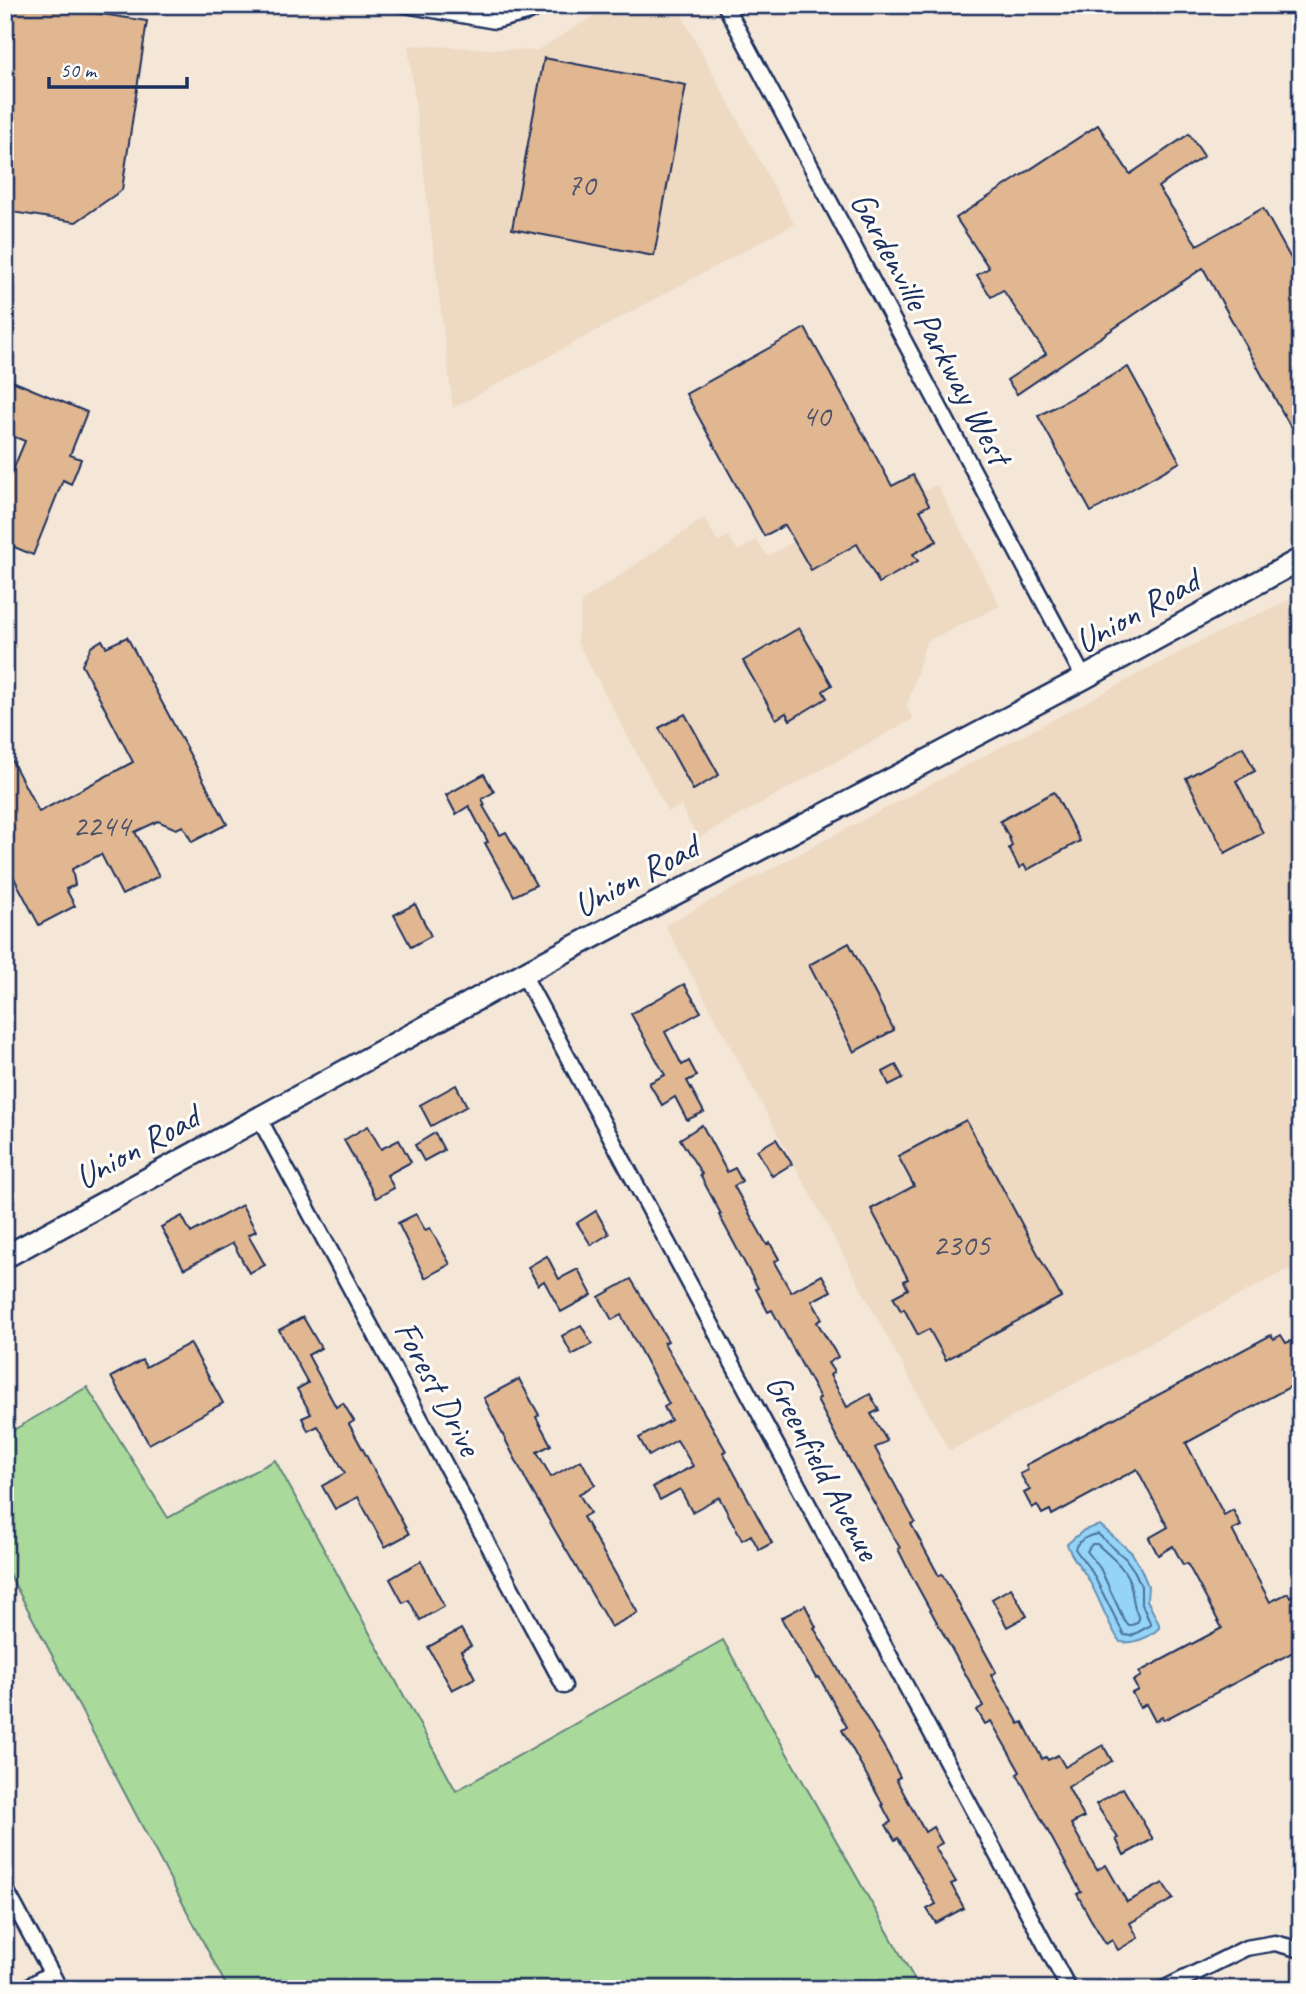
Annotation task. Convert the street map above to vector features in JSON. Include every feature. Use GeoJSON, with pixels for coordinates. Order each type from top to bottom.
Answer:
{"type":"FeatureCollection","features":[{"type":"Feature","properties":{"kind":"main road","name":"Union Road"},"geometry":{"type":"LineString","coordinates":[[5,1257],[523,974],[1084,678],[1301,558]]}},
{"type":"Feature","properties":{"kind":"street"},"geometry":{"type":"LineString","coordinates":[[405,5],[495,20],[527,13],[544,5]]}},
{"type":"Feature","properties":{"kind":"street","name":"Gardenville Parkway West"},"geometry":{"type":"LineString","coordinates":[[725,5],[1084,678]]}},
{"type":"Feature","properties":{"kind":"street","name":"Greenfield Avenue"},"geometry":{"type":"LineString","coordinates":[[523,974],[1069,1989]]}},
{"type":"Feature","properties":{"kind":"street","name":"Forest Drive"},"geometry":{"type":"LineString","coordinates":[[259,1118],[564,1686]]}},
{"type":"Feature","properties":{"kind":"street"},"geometry":{"type":"LineString","coordinates":[[5,1888],[60,1989]]}},
{"type":"Feature","properties":{"kind":"street"},"geometry":{"type":"LineString","coordinates":[[1163,1989],[1246,1948],[1275,1943],[1301,1950]]}},
{"type":"Feature","properties":{"kind":"street"},"geometry":{"type":"LineString","coordinates":[[24,1989],[51,1973]]}},
{"type":"Feature","properties":{"kind":"shaded area"},"geometry":{"type":"Polygon","coordinates":[[[613,5],[676,5],[794,224],[453,408],[408,45],[536,51],[613,5]]]}},
{"type":"Feature","properties":{"kind":"shaded area"},"geometry":{"type":"Polygon","coordinates":[[[915,473],[924,491],[937,485],[1000,606],[926,642],[907,706],[913,719],[698,838],[681,806],[668,812],[577,641],[582,601],[704,518],[718,542],[728,536],[738,551],[756,540],[768,556],[915,473]]]}},
{"type":"Feature","properties":{"kind":"shaded area"},"geometry":{"type":"Polygon","coordinates":[[[1301,594],[1301,1262],[949,1451],[665,925],[1207,638],[1301,594]]]}},
{"type":"Feature","properties":{"kind":"green space"},"geometry":{"type":"Polygon","coordinates":[[[87,1387],[168,1518],[275,1460],[456,1791],[723,1640],[920,1989],[228,1989],[5,1566],[5,1435],[87,1387]]]}},
{"type":"Feature","properties":{"kind":"water"},"geometry":{"type":"Polygon","coordinates":[[[1100,1525],[1132,1553],[1148,1586],[1147,1600],[1159,1628],[1141,1640],[1120,1642],[1092,1585],[1067,1544],[1084,1530],[1100,1525]]]}},
{"type":"Feature","properties":{"kind":"building"},"geometry":{"type":"Polygon","coordinates":[[[5,5],[43,5],[147,21],[122,190],[76,222],[5,211],[5,5]]]}},
{"type":"Feature","properties":{"kind":"building"},"geometry":{"type":"Polygon","coordinates":[[[544,58],[686,85],[654,256],[512,229],[544,58]]]}},
{"type":"Feature","properties":{"kind":"building"},"geometry":{"type":"Polygon","coordinates":[[[1098,125],[1130,174],[1189,134],[1204,156],[1158,187],[1197,245],[1263,208],[1301,277],[1301,421],[1290,426],[1203,268],[1017,394],[1007,380],[1046,354],[1003,290],[991,297],[977,275],[989,268],[956,218],[1098,125]]]}},
{"type":"Feature","properties":{"kind":"building"},"geometry":{"type":"Polygon","coordinates":[[[805,328],[892,486],[913,475],[929,505],[920,510],[937,541],[913,554],[918,561],[879,583],[857,544],[811,570],[785,525],[764,536],[686,394],[805,328]]]}},
{"type":"Feature","properties":{"kind":"building"},"geometry":{"type":"Polygon","coordinates":[[[1128,367],[1180,462],[1091,512],[1038,416],[1128,367]]]}},
{"type":"Feature","properties":{"kind":"building"},"geometry":{"type":"Polygon","coordinates":[[[5,378],[87,412],[70,455],[81,459],[71,484],[63,480],[33,555],[5,543],[5,489],[25,441],[5,433],[5,378]]]}},
{"type":"Feature","properties":{"kind":"building"},"geometry":{"type":"Polygon","coordinates":[[[799,628],[832,685],[823,691],[827,698],[790,720],[786,713],[776,719],[743,661],[799,628]]]}},
{"type":"Feature","properties":{"kind":"building"},"geometry":{"type":"Polygon","coordinates":[[[127,637],[227,824],[192,842],[183,826],[176,829],[158,821],[135,832],[159,876],[122,895],[101,854],[72,869],[75,885],[66,889],[75,906],[39,925],[5,861],[5,748],[39,812],[133,762],[82,665],[91,647],[102,640],[106,647],[127,637]]]}},
{"type":"Feature","properties":{"kind":"building"},"geometry":{"type":"Polygon","coordinates":[[[685,714],[719,775],[693,790],[659,728],[685,714]]]}},
{"type":"Feature","properties":{"kind":"building"},"geometry":{"type":"Polygon","coordinates":[[[1243,747],[1255,771],[1236,781],[1263,833],[1225,853],[1186,778],[1243,747]]]}},
{"type":"Feature","properties":{"kind":"building"},"geometry":{"type":"Polygon","coordinates":[[[484,774],[494,792],[482,799],[485,805],[483,806],[500,835],[506,832],[536,885],[514,896],[485,843],[488,842],[469,806],[456,814],[446,795],[484,774]]]}},
{"type":"Feature","properties":{"kind":"building"},"geometry":{"type":"Polygon","coordinates":[[[1054,792],[1080,841],[1027,870],[1024,865],[1019,868],[1009,848],[1012,846],[1009,837],[1000,821],[1054,792]]]}},
{"type":"Feature","properties":{"kind":"building"},"geometry":{"type":"Polygon","coordinates":[[[415,904],[431,936],[411,947],[394,915],[415,904]]]}},
{"type":"Feature","properties":{"kind":"building"},"geometry":{"type":"Polygon","coordinates":[[[849,943],[894,1030],[854,1052],[809,965],[849,943]]]}},
{"type":"Feature","properties":{"kind":"building"},"geometry":{"type":"Polygon","coordinates":[[[684,984],[701,1012],[665,1032],[682,1065],[689,1061],[697,1076],[687,1081],[704,1112],[687,1120],[675,1097],[662,1105],[649,1083],[665,1075],[631,1014],[684,984]]]}},
{"type":"Feature","properties":{"kind":"building"},"geometry":{"type":"Polygon","coordinates":[[[896,1065],[903,1078],[889,1085],[883,1072],[896,1065]]]}},
{"type":"Feature","properties":{"kind":"building"},"geometry":{"type":"Polygon","coordinates":[[[456,1085],[467,1106],[431,1126],[420,1105],[456,1085]]]}},
{"type":"Feature","properties":{"kind":"building"},"geometry":{"type":"Polygon","coordinates":[[[966,1120],[1061,1297],[946,1360],[929,1329],[918,1335],[904,1309],[901,1311],[893,1297],[908,1289],[904,1281],[908,1279],[871,1209],[914,1186],[898,1156],[966,1120]]]}},
{"type":"Feature","properties":{"kind":"building"},"geometry":{"type":"Polygon","coordinates":[[[702,1125],[727,1172],[735,1168],[742,1181],[734,1186],[767,1245],[770,1243],[779,1259],[774,1262],[791,1292],[822,1275],[831,1291],[812,1301],[822,1319],[817,1322],[838,1357],[828,1363],[834,1372],[830,1375],[847,1407],[870,1394],[879,1410],[871,1414],[887,1441],[875,1448],[915,1522],[911,1524],[939,1576],[942,1574],[996,1672],[991,1675],[1019,1724],[1023,1722],[1042,1759],[1046,1757],[1048,1760],[1058,1755],[1065,1767],[1103,1745],[1112,1761],[1068,1787],[1084,1817],[1071,1824],[1097,1870],[1106,1865],[1127,1902],[1163,1883],[1173,1899],[1130,1923],[1138,1938],[1118,1950],[1112,1940],[1106,1944],[1090,1918],[1077,1894],[1081,1892],[1017,1774],[1020,1772],[991,1721],[985,1724],[977,1710],[983,1706],[910,1573],[898,1549],[900,1548],[837,1438],[817,1400],[820,1398],[772,1310],[768,1312],[719,1215],[721,1214],[700,1175],[702,1174],[680,1139],[702,1125]]]}},
{"type":"Feature","properties":{"kind":"building"},"geometry":{"type":"Polygon","coordinates":[[[368,1126],[381,1149],[399,1140],[411,1162],[387,1175],[394,1188],[376,1198],[344,1140],[368,1126]]]}},
{"type":"Feature","properties":{"kind":"building"},"geometry":{"type":"Polygon","coordinates":[[[435,1133],[444,1150],[424,1161],[415,1145],[435,1133]]]}},
{"type":"Feature","properties":{"kind":"building"},"geometry":{"type":"Polygon","coordinates":[[[776,1139],[792,1164],[772,1176],[757,1150],[776,1139]]]}},
{"type":"Feature","properties":{"kind":"building"},"geometry":{"type":"Polygon","coordinates":[[[242,1205],[256,1231],[248,1235],[265,1265],[249,1273],[233,1243],[184,1269],[161,1227],[182,1216],[191,1233],[242,1205]]]}},
{"type":"Feature","properties":{"kind":"building"},"geometry":{"type":"Polygon","coordinates":[[[596,1211],[609,1234],[591,1245],[577,1223],[596,1211]]]}},
{"type":"Feature","properties":{"kind":"building"},"geometry":{"type":"Polygon","coordinates":[[[416,1214],[425,1230],[430,1228],[450,1264],[425,1278],[398,1223],[416,1214]]]}},
{"type":"Feature","properties":{"kind":"building"},"geometry":{"type":"Polygon","coordinates":[[[547,1256],[559,1279],[578,1269],[592,1295],[561,1312],[544,1281],[538,1285],[528,1267],[547,1256]]]}},
{"type":"Feature","properties":{"kind":"building"},"geometry":{"type":"Polygon","coordinates":[[[631,1279],[668,1341],[664,1343],[726,1451],[723,1452],[772,1543],[759,1550],[751,1535],[742,1540],[719,1497],[692,1512],[680,1489],[660,1500],[653,1487],[693,1466],[677,1440],[649,1456],[639,1438],[671,1420],[664,1407],[669,1404],[621,1315],[612,1320],[599,1297],[631,1279]]]}},
{"type":"Feature","properties":{"kind":"building"},"geometry":{"type":"Polygon","coordinates":[[[303,1317],[321,1348],[308,1355],[336,1407],[343,1403],[354,1421],[349,1424],[409,1534],[385,1547],[358,1497],[335,1509],[322,1486],[345,1473],[318,1426],[308,1431],[302,1418],[311,1414],[297,1389],[308,1383],[279,1330],[303,1317]]]}},
{"type":"Feature","properties":{"kind":"building"},"geometry":{"type":"Polygon","coordinates":[[[581,1325],[592,1344],[572,1355],[562,1336],[581,1325]]]}},
{"type":"Feature","properties":{"kind":"building"},"geometry":{"type":"Polygon","coordinates":[[[1271,1335],[1274,1339],[1281,1335],[1286,1343],[1291,1341],[1300,1356],[1294,1359],[1301,1371],[1301,1376],[1295,1379],[1297,1383],[1186,1443],[1224,1515],[1233,1510],[1241,1526],[1232,1530],[1270,1602],[1288,1593],[1290,1597],[1301,1591],[1301,1648],[1164,1720],[1162,1717],[1155,1721],[1146,1704],[1140,1708],[1132,1693],[1138,1690],[1133,1681],[1141,1676],[1139,1672],[1222,1628],[1187,1563],[1183,1565],[1173,1546],[1158,1555],[1149,1538],[1168,1527],[1137,1469],[1052,1515],[1050,1510],[1042,1514],[1037,1505],[1032,1508],[1024,1493],[1030,1490],[1020,1474],[1028,1470],[1026,1465],[1271,1335]]]}},
{"type":"Feature","properties":{"kind":"building"},"geometry":{"type":"Polygon","coordinates":[[[190,1343],[223,1403],[149,1444],[111,1377],[142,1360],[146,1367],[190,1343]]]}},
{"type":"Feature","properties":{"kind":"building"},"geometry":{"type":"Polygon","coordinates":[[[519,1379],[539,1415],[536,1417],[551,1445],[537,1452],[551,1477],[581,1460],[595,1485],[579,1494],[590,1513],[583,1517],[638,1613],[611,1627],[528,1484],[484,1398],[519,1379]]]}},
{"type":"Feature","properties":{"kind":"building"},"geometry":{"type":"Polygon","coordinates":[[[421,1561],[444,1606],[420,1620],[409,1600],[403,1603],[390,1579],[421,1561]]]}},
{"type":"Feature","properties":{"kind":"building"},"geometry":{"type":"Polygon","coordinates":[[[1011,1588],[1027,1616],[1007,1627],[992,1599],[1011,1588]]]}},
{"type":"Feature","properties":{"kind":"building"},"geometry":{"type":"Polygon","coordinates":[[[805,1605],[816,1627],[814,1628],[888,1754],[900,1777],[896,1779],[925,1832],[933,1827],[942,1843],[935,1847],[956,1882],[951,1884],[964,1908],[936,1923],[927,1909],[936,1904],[898,1838],[895,1840],[886,1825],[891,1822],[842,1730],[847,1727],[781,1618],[805,1605]]]}},
{"type":"Feature","properties":{"kind":"building"},"geometry":{"type":"Polygon","coordinates":[[[461,1629],[471,1646],[461,1651],[475,1678],[452,1690],[428,1647],[461,1629]]]}},
{"type":"Feature","properties":{"kind":"building"},"geometry":{"type":"Polygon","coordinates":[[[1123,1788],[1153,1839],[1124,1855],[1116,1839],[1118,1838],[1096,1804],[1123,1788]]]}}]}
